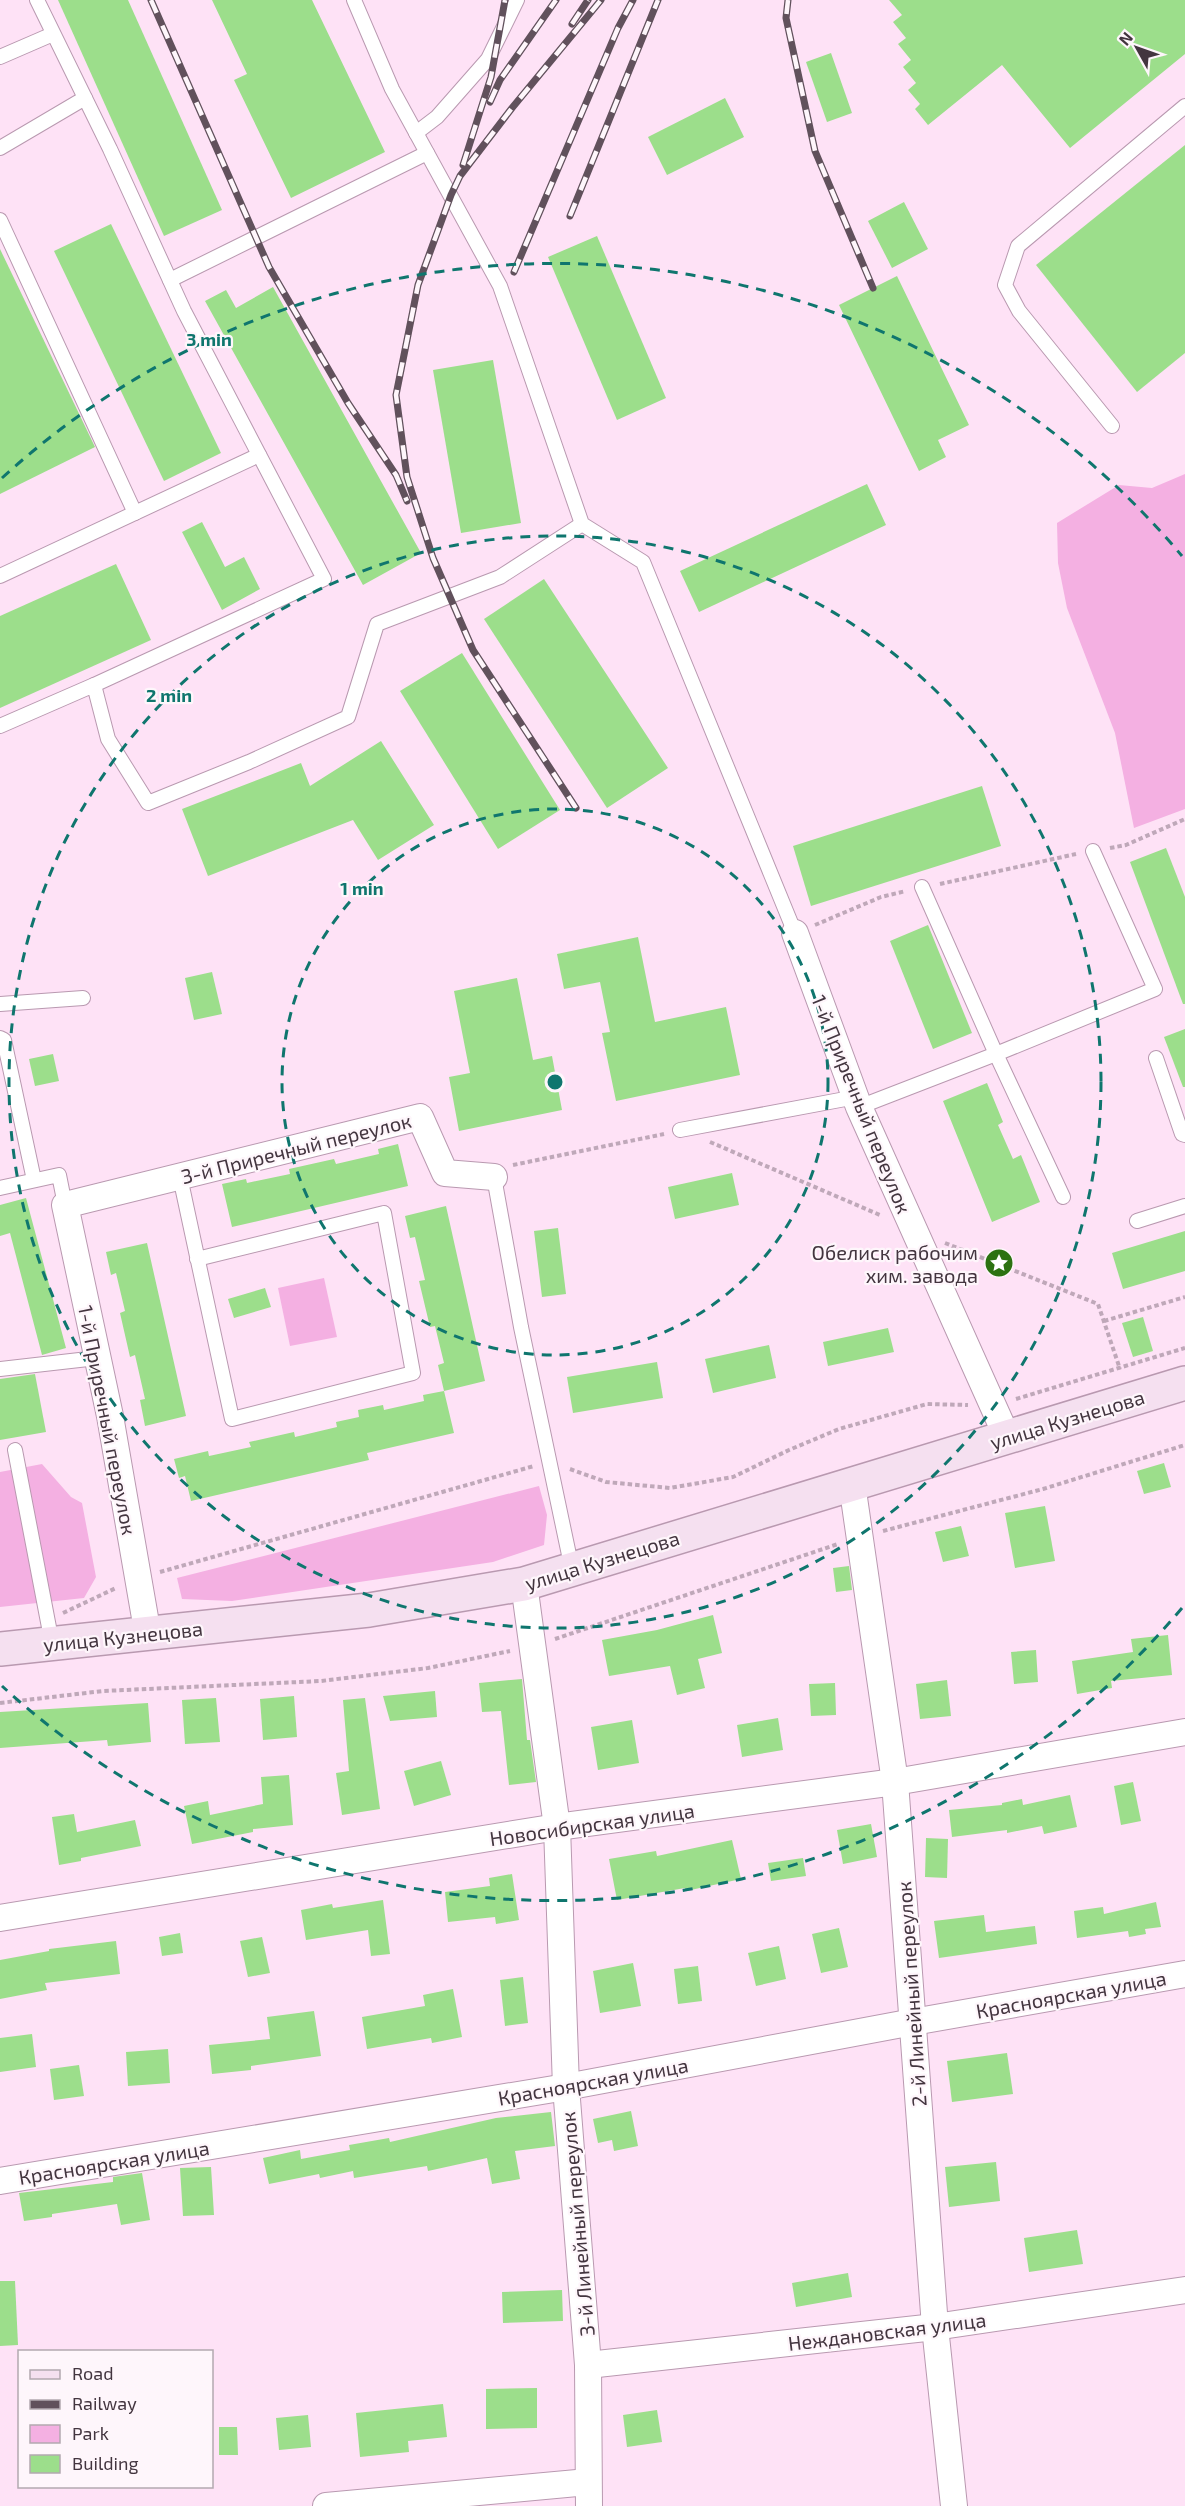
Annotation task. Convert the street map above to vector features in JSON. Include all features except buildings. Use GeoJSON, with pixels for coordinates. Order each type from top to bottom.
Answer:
{"type":"FeatureCollection","features":[{"type":"Feature","properties":{"kind":"main road","name":"улица Кузнецова"},"geometry":{"type":"LineString","coordinates":[[0,1649],[50,1631],[148,1635],[369,1610],[524,1584],[1185,1383]]}},
{"type":"Feature","properties":{"kind":"street","name":"1-й Приречный переулок"},"geometry":{"type":"LineString","coordinates":[[795,933],[857,1102],[1007,1437]]}},
{"type":"Feature","properties":{"kind":"street","name":"3-й Приречный переулок"},"geometry":{"type":"LineString","coordinates":[[65,1205],[420,1116],[446,1173],[494,1177]]}},
{"type":"Feature","properties":{"kind":"street","name":"1-й Приречный переулок"},"geometry":{"type":"LineString","coordinates":[[65,1205],[98,1358],[148,1635]]}},
{"type":"Feature","properties":{"kind":"street","name":"2-й Линейный переулок"},"geometry":{"type":"LineString","coordinates":[[852,1484],[895,1782],[935,2327],[954,2506]]}},
{"type":"Feature","properties":{"kind":"street","name":"3-й Линейный переулок"},"geometry":{"type":"LineString","coordinates":[[524,1584],[557,1827],[566,2087],[588,2366],[589,2494]]}},
{"type":"Feature","properties":{"kind":"street","name":"Новосибирская улица"},"geometry":{"type":"LineString","coordinates":[[0,1918],[557,1827],[895,1782],[1185,1732]]}},
{"type":"Feature","properties":{"kind":"street","name":"Красноярская улица"},"geometry":{"type":"LineString","coordinates":[[0,2181],[566,2087],[1185,1974]]}},
{"type":"Feature","properties":{"kind":"street","name":"Неждановская улица"},"geometry":{"type":"LineString","coordinates":[[588,2366],[935,2327],[1185,2290]]}},
{"type":"Feature","properties":{"kind":"street"},"geometry":{"type":"LineString","coordinates":[[326,2506],[589,2494]]}},
{"type":"Feature","properties":{"kind":"lane"},"geometry":{"type":"LineString","coordinates":[[0,726],[324,579],[170,280],[37,0]]}},
{"type":"Feature","properties":{"kind":"lane"},"geometry":{"type":"LineString","coordinates":[[354,0],[392,89],[500,286],[582,524],[643,562],[795,933]]}},
{"type":"Feature","properties":{"kind":"lane"},"geometry":{"type":"LineString","coordinates":[[416,133],[437,117],[488,58],[517,0]]}},
{"type":"Feature","properties":{"kind":"lane"},"geometry":{"type":"LineString","coordinates":[[0,57],[53,34]]}},
{"type":"Feature","properties":{"kind":"lane"},"geometry":{"type":"LineString","coordinates":[[0,148],[85,98]]}},
{"type":"Feature","properties":{"kind":"lane"},"geometry":{"type":"LineString","coordinates":[[1112,426],[1019,311],[1005,285],[1018,246],[1185,106]]}},
{"type":"Feature","properties":{"kind":"lane"},"geometry":{"type":"LineString","coordinates":[[170,280],[427,153]]}},
{"type":"Feature","properties":{"kind":"lane"},"geometry":{"type":"LineString","coordinates":[[0,220],[135,513]]}},
{"type":"Feature","properties":{"kind":"lane"},"geometry":{"type":"LineString","coordinates":[[0,576],[259,455]]}},
{"type":"Feature","properties":{"kind":"lane"},"geometry":{"type":"LineString","coordinates":[[94,685],[108,739],[148,803],[249,762],[348,717],[377,624],[500,577],[582,524]]}},
{"type":"Feature","properties":{"kind":"lane"},"geometry":{"type":"LineString","coordinates":[[680,1130],[857,1102],[996,1054],[1155,989],[1093,851]]}},
{"type":"Feature","properties":{"kind":"lane"},"geometry":{"type":"LineString","coordinates":[[922,887],[996,1054],[1064,1197]]}},
{"type":"Feature","properties":{"kind":"lane"},"geometry":{"type":"LineString","coordinates":[[0,1004],[83,998]]}},
{"type":"Feature","properties":{"kind":"lane"},"geometry":{"type":"LineString","coordinates":[[0,1038],[4,1040],[34,1180]]}},
{"type":"Feature","properties":{"kind":"lane"},"geometry":{"type":"LineString","coordinates":[[1156,1058],[1182,1134],[1185,1135]]}},
{"type":"Feature","properties":{"kind":"lane"},"geometry":{"type":"LineString","coordinates":[[0,1188],[59,1175],[65,1205]]}},
{"type":"Feature","properties":{"kind":"lane"},"geometry":{"type":"LineString","coordinates":[[180,1177],[197,1259],[231,1419],[413,1373],[384,1213],[197,1259]]}},
{"type":"Feature","properties":{"kind":"lane"},"geometry":{"type":"LineString","coordinates":[[494,1177],[521,1327],[572,1569]]}},
{"type":"Feature","properties":{"kind":"lane"},"geometry":{"type":"LineString","coordinates":[[1137,1221],[1185,1206]]}},
{"type":"Feature","properties":{"kind":"lane"},"geometry":{"type":"LineString","coordinates":[[0,1369],[98,1358]]}},
{"type":"Feature","properties":{"kind":"lane"},"geometry":{"type":"LineString","coordinates":[[15,1450],[50,1631]]}},
{"type":"Feature","properties":{"kind":"path"},"geometry":{"type":"LineString","coordinates":[[795,933],[881,897],[1126,845],[1185,819]]}},
{"type":"Feature","properties":{"kind":"path"},"geometry":{"type":"LineString","coordinates":[[494,1177],[515,1163],[680,1130]]}},
{"type":"Feature","properties":{"kind":"path"},"geometry":{"type":"LineString","coordinates":[[1104,1322],[1185,1297]]}},
{"type":"Feature","properties":{"kind":"path"},"geometry":{"type":"LineString","coordinates":[[50,1631],[138,1578],[548,1462],[606,1482],[670,1488],[733,1477],[789,1449],[839,1429],[927,1404],[994,1406],[1185,1348]]}},
{"type":"Feature","properties":{"kind":"path"},"geometry":{"type":"LineString","coordinates":[[0,1703],[104,1691],[321,1681],[428,1668],[533,1647],[860,1537],[1042,1489],[1185,1445]]}},
{"type":"Feature","properties":{"kind":"green space"},"geometry":{"type":"Polygon","coordinates":[[[1185,474],[1185,809],[1134,828],[1115,733],[1067,608],[1058,563],[1057,523],[1119,485],[1152,488],[1185,474]]]}},
{"type":"Feature","properties":{"kind":"green space"},"geometry":{"type":"Polygon","coordinates":[[[324,1278],[337,1337],[290,1346],[278,1288],[324,1278]]]}},
{"type":"Feature","properties":{"kind":"green space"},"geometry":{"type":"Polygon","coordinates":[[[42,1464],[71,1497],[82,1503],[96,1577],[84,1598],[0,1607],[0,1472],[42,1464]]]}},
{"type":"Feature","properties":{"kind":"green space"},"geometry":{"type":"Polygon","coordinates":[[[539,1486],[547,1515],[544,1545],[493,1562],[232,1601],[182,1599],[177,1578],[539,1486]]]}},
{"type":"Feature","properties":{"kind":"railway"},"geometry":{"type":"LineString","coordinates":[[151,0],[269,267],[348,403],[396,475],[407,501]]}},
{"type":"Feature","properties":{"kind":"railway"},"geometry":{"type":"LineString","coordinates":[[463,165],[491,77],[505,0]]}},
{"type":"Feature","properties":{"kind":"railway"},"geometry":{"type":"LineString","coordinates":[[490,102],[500,80],[556,0]]}},
{"type":"Feature","properties":{"kind":"railway"},"geometry":{"type":"LineString","coordinates":[[572,24],[588,0]]}},
{"type":"Feature","properties":{"kind":"railway"},"geometry":{"type":"LineString","coordinates":[[576,808],[473,650],[433,558],[407,477],[396,395],[418,285],[460,176],[512,108],[601,0]]}},
{"type":"Feature","properties":{"kind":"railway"},"geometry":{"type":"LineString","coordinates":[[514,272],[618,28],[633,0]]}},
{"type":"Feature","properties":{"kind":"railway"},"geometry":{"type":"LineString","coordinates":[[570,216],[658,0]]}},
{"type":"Feature","properties":{"kind":"railway"},"geometry":{"type":"LineString","coordinates":[[788,0],[786,18],[815,151],[873,288]]}},
{"type":"Feature","properties":{"kind":"place","name":"Обелиск рабочим хим. завода"},"geometry":{"type":"Point","coordinates":[999,1263]}}]}
